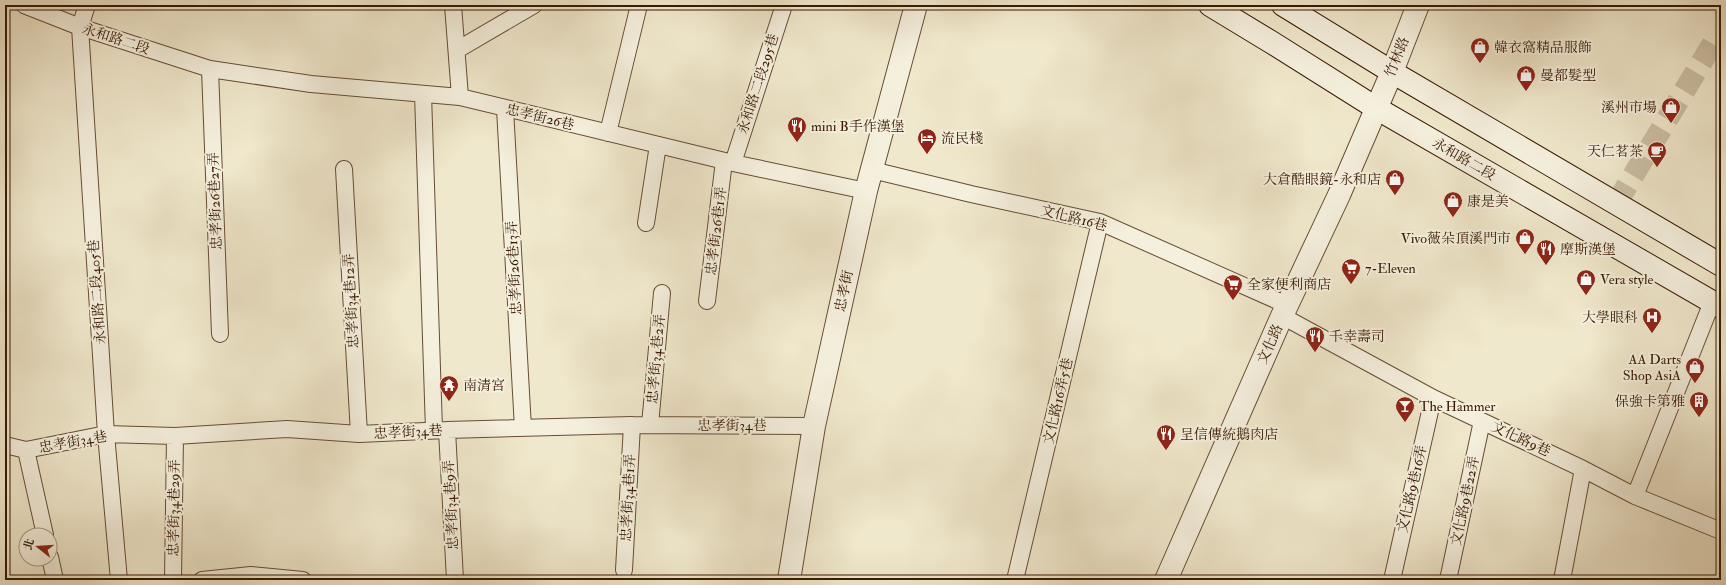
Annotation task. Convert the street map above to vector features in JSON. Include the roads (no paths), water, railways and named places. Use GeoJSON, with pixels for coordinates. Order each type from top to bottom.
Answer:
{"type":"FeatureCollection","features":[{"type":"Feature","properties":{"kind":"street","name":"忠孝街"},"geometry":{"type":"LineString","coordinates":[[789,580],[814,426],[866,191],[916,5]]}},
{"type":"Feature","properties":{"kind":"street","name":"永和路二段"},"geometry":{"type":"LineString","coordinates":[[1210,5],[1376,108],[1716,305]]}},
{"type":"Feature","properties":{"kind":"street"},"geometry":{"type":"LineString","coordinates":[[1283,5],[1392,72],[1721,265]]}},
{"type":"Feature","properties":{"kind":"street","name":"竹林路"},"geometry":{"type":"LineString","coordinates":[[1376,108],[1392,72],[1418,5]]}},
{"type":"Feature","properties":{"kind":"street","name":"文化路"},"geometry":{"type":"LineString","coordinates":[[1166,580],[1285,311],[1339,195],[1376,108]]}},
{"type":"Feature","properties":{"kind":"lane","name":"永和路二段"},"geometry":{"type":"LineString","coordinates":[[24,5],[80,27],[210,69]]}},
{"type":"Feature","properties":{"kind":"lane","name":"永和路二段405巷"},"geometry":{"type":"LineString","coordinates":[[87,5],[80,27],[106,434],[119,580]]}},
{"type":"Feature","properties":{"kind":"lane"},"geometry":{"type":"LineString","coordinates":[[453,5],[460,97]]}},
{"type":"Feature","properties":{"kind":"lane"},"geometry":{"type":"LineString","coordinates":[[457,50],[534,5]]}},
{"type":"Feature","properties":{"kind":"lane"},"geometry":{"type":"LineString","coordinates":[[608,133],[639,5]]}},
{"type":"Feature","properties":{"kind":"lane","name":"永和路二段295巷"},"geometry":{"type":"LineString","coordinates":[[728,162],[784,5]]}},
{"type":"Feature","properties":{"kind":"lane","name":"忠孝街26巷"},"geometry":{"type":"LineString","coordinates":[[210,69],[311,84],[460,97],[728,162],[866,191]]}},
{"type":"Feature","properties":{"kind":"lane","name":"忠孝街26巷27弄"},"geometry":{"type":"LineString","coordinates":[[210,69],[220,334]]}},
{"type":"Feature","properties":{"kind":"lane","name":"忠孝街34巷9弄"},"geometry":{"type":"LineString","coordinates":[[423,94],[441,430],[455,580]]}},
{"type":"Feature","properties":{"kind":"lane","name":"忠孝街26巷13弄"},"geometry":{"type":"LineString","coordinates":[[505,108],[523,428]]}},
{"type":"Feature","properties":{"kind":"lane"},"geometry":{"type":"LineString","coordinates":[[646,223],[658,145]]}},
{"type":"Feature","properties":{"kind":"lane","name":"忠孝街26巷1弄"},"geometry":{"type":"LineString","coordinates":[[707,301],[728,162]]}},
{"type":"Feature","properties":{"kind":"lane","name":"忠孝街34巷12弄"},"geometry":{"type":"LineString","coordinates":[[344,169],[359,434]]}},
{"type":"Feature","properties":{"kind":"lane","name":"文化路16巷"},"geometry":{"type":"LineString","coordinates":[[872,170],[971,194],[1100,222],[1285,311]]}},
{"type":"Feature","properties":{"kind":"lane","name":"文化路16弄5巷"},"geometry":{"type":"LineString","coordinates":[[1015,580],[1100,222]]}},
{"type":"Feature","properties":{"kind":"lane","name":"忠孝街34巷2弄"},"geometry":{"type":"LineString","coordinates":[[650,425],[662,293]]}},
{"type":"Feature","properties":{"kind":"lane"},"geometry":{"type":"LineString","coordinates":[[1635,496],[1716,305]]}},
{"type":"Feature","properties":{"kind":"lane","name":"文化路9巷"},"geometry":{"type":"LineString","coordinates":[[1285,311],[1433,398],[1584,469],[1635,496],[1721,530]]}},
{"type":"Feature","properties":{"kind":"lane","name":"文化路9巷16弄"},"geometry":{"type":"LineString","coordinates":[[1392,580],[1433,398]]}},
{"type":"Feature","properties":{"kind":"lane","name":"文化路9巷22弄"},"geometry":{"type":"LineString","coordinates":[[1448,580],[1482,421]]}},
{"type":"Feature","properties":{"kind":"lane","name":"忠孝街34巷"},"geometry":{"type":"LineString","coordinates":[[5,445],[26,450],[106,434],[175,436],[287,429],[359,434],[441,430],[632,425],[814,426]]}},
{"type":"Feature","properties":{"kind":"lane","name":"忠孝街34巷1弄"},"geometry":{"type":"LineString","coordinates":[[624,570],[632,425]]}},
{"type":"Feature","properties":{"kind":"lane","name":"忠孝街34巷29弄"},"geometry":{"type":"LineString","coordinates":[[173,580],[175,436]]}},
{"type":"Feature","properties":{"kind":"lane"},"geometry":{"type":"LineString","coordinates":[[26,450],[43,527]]}},
{"type":"Feature","properties":{"kind":"lane"},"geometry":{"type":"LineString","coordinates":[[1562,580],[1584,469]]}},
{"type":"Feature","properties":{"kind":"lane"},"geometry":{"type":"LineString","coordinates":[[52,567],[55,580]]}},
{"type":"Feature","properties":{"kind":"lane"},"geometry":{"type":"LineString","coordinates":[[202,580],[251,575],[304,580]]}},
{"type":"Feature","properties":{"kind":"tunnel"},"geometry":{"type":"LineString","coordinates":[[1616,204],[1718,35],[1721,35]]}},
{"type":"Feature","properties":{"kind":"place","name":"韓衣窩精品服飾"},"geometry":{"type":"Point","coordinates":[1480,64]}},
{"type":"Feature","properties":{"kind":"place","name":"曼都髮型"},"geometry":{"type":"Point","coordinates":[1526,92]}},
{"type":"Feature","properties":{"kind":"place","name":"溪州市場"},"geometry":{"type":"Point","coordinates":[1671,124]}},
{"type":"Feature","properties":{"kind":"place","name":"mini B手作漢堡"},"geometry":{"type":"Point","coordinates":[797,143]}},
{"type":"Feature","properties":{"kind":"place","name":"流民棧"},"geometry":{"type":"Point","coordinates":[927,155]}},
{"type":"Feature","properties":{"kind":"place","name":"天仁茗茶"},"geometry":{"type":"Point","coordinates":[1657,168]}},
{"type":"Feature","properties":{"kind":"place","name":"大倉酷眼鏡-永和店"},"geometry":{"type":"Point","coordinates":[1395,196]}},
{"type":"Feature","properties":{"kind":"place","name":"康是美"},"geometry":{"type":"Point","coordinates":[1453,218]}},
{"type":"Feature","properties":{"kind":"place","name":"Vivo薇朵頂溪門市"},"geometry":{"type":"Point","coordinates":[1525,255]}},
{"type":"Feature","properties":{"kind":"place","name":"摩斯漢堡"},"geometry":{"type":"Point","coordinates":[1546,266]}},
{"type":"Feature","properties":{"kind":"place","name":"7-Eleven"},"geometry":{"type":"Point","coordinates":[1351,285]}},
{"type":"Feature","properties":{"kind":"place","name":"Vera style"},"geometry":{"type":"Point","coordinates":[1586,296]}},
{"type":"Feature","properties":{"kind":"place","name":"全家便利商店"},"geometry":{"type":"Point","coordinates":[1233,301]}},
{"type":"Feature","properties":{"kind":"place","name":"大學眼科"},"geometry":{"type":"Point","coordinates":[1652,334]}},
{"type":"Feature","properties":{"kind":"place","name":"千幸壽司"},"geometry":{"type":"Point","coordinates":[1315,353]}},
{"type":"Feature","properties":{"kind":"place","name":"AA Darts Shop AsiA"},"geometry":{"type":"Point","coordinates":[1695,384]}},
{"type":"Feature","properties":{"kind":"place","name":"南清宮"},"geometry":{"type":"Point","coordinates":[449,402]}},
{"type":"Feature","properties":{"kind":"place","name":"保強卡第雅"},"geometry":{"type":"Point","coordinates":[1699,418]}},
{"type":"Feature","properties":{"kind":"place","name":"The Hammer"},"geometry":{"type":"Point","coordinates":[1405,423]}},
{"type":"Feature","properties":{"kind":"place","name":"呈信傳統鵝肉店"},"geometry":{"type":"Point","coordinates":[1166,451]}}]}
